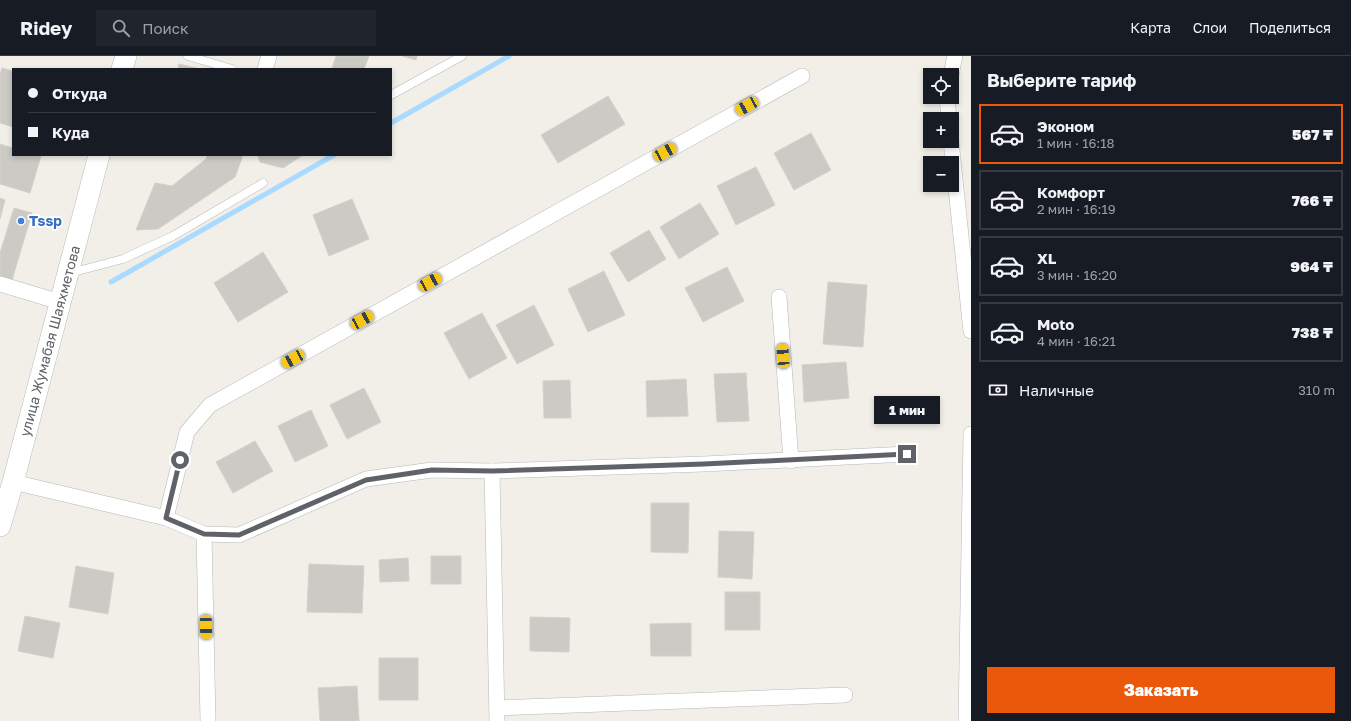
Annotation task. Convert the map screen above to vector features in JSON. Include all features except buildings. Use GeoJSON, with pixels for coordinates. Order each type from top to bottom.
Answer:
{"type":"FeatureCollection","features":[{"type":"Feature","properties":{"kind":"street"},"geometry":{"type":"LineString","coordinates":[[122,68],[126,56]]}},
{"type":"Feature","properties":{"kind":"street"},"geometry":{"type":"LineString","coordinates":[[264,68],[269,56]]}},
{"type":"Feature","properties":{"kind":"street"},"geometry":{"type":"LineString","coordinates":[[952,68],[955,56]]}},
{"type":"Feature","properties":{"kind":"street"},"geometry":{"type":"LineString","coordinates":[[166,518],[187,432],[210,405],[802,76]]}},
{"type":"Feature","properties":{"kind":"street"},"geometry":{"type":"LineString","coordinates":[[952,148],[971,331]]}},
{"type":"Feature","properties":{"kind":"street","name":"улица Жумабая Шаяхметова"},"geometry":{"type":"LineString","coordinates":[[0,526],[13,482],[99,156]]}},
{"type":"Feature","properties":{"kind":"street"},"geometry":{"type":"LineString","coordinates":[[0,284],[60,302]]}},
{"type":"Feature","properties":{"kind":"street"},"geometry":{"type":"LineString","coordinates":[[779,297],[791,461]]}},
{"type":"Feature","properties":{"kind":"street"},"geometry":{"type":"LineString","coordinates":[[966,721],[971,434]]}},
{"type":"Feature","properties":{"kind":"street"},"geometry":{"type":"LineString","coordinates":[[13,482],[166,518],[204,534],[239,535],[366,480],[432,470],[492,471],[791,461],[907,454]]}},
{"type":"Feature","properties":{"kind":"street"},"geometry":{"type":"LineString","coordinates":[[492,471],[497,714],[845,695]]}},
{"type":"Feature","properties":{"kind":"street"},"geometry":{"type":"LineString","coordinates":[[204,534],[208,721]]}},
{"type":"Feature","properties":{"kind":"lane"},"geometry":{"type":"LineString","coordinates":[[188,56],[229,68]]}},
{"type":"Feature","properties":{"kind":"lane"},"geometry":{"type":"LineString","coordinates":[[392,94],[462,56]]}},
{"type":"Feature","properties":{"kind":"lane"},"geometry":{"type":"LineString","coordinates":[[67,273],[123,259],[173,236],[263,183]]}},
{"type":"Feature","properties":{"kind":"waterway"},"geometry":{"type":"LineString","coordinates":[[392,122],[509,56]]}},
{"type":"Feature","properties":{"kind":"waterway"},"geometry":{"type":"LineString","coordinates":[[111,282],[332,156]]}},
{"type":"Feature","properties":{"kind":"place","name":"Tssp"},"geometry":{"type":"Point","coordinates":[21,221]}},
{"type":"Feature","properties":{"kind":"route"},"geometry":{"type":"LineString","coordinates":[[180,460],[166,518],[204,534],[239,535],[366,480],[432,470],[492,471],[704,464],[791,461],[907,454]]}}]}
